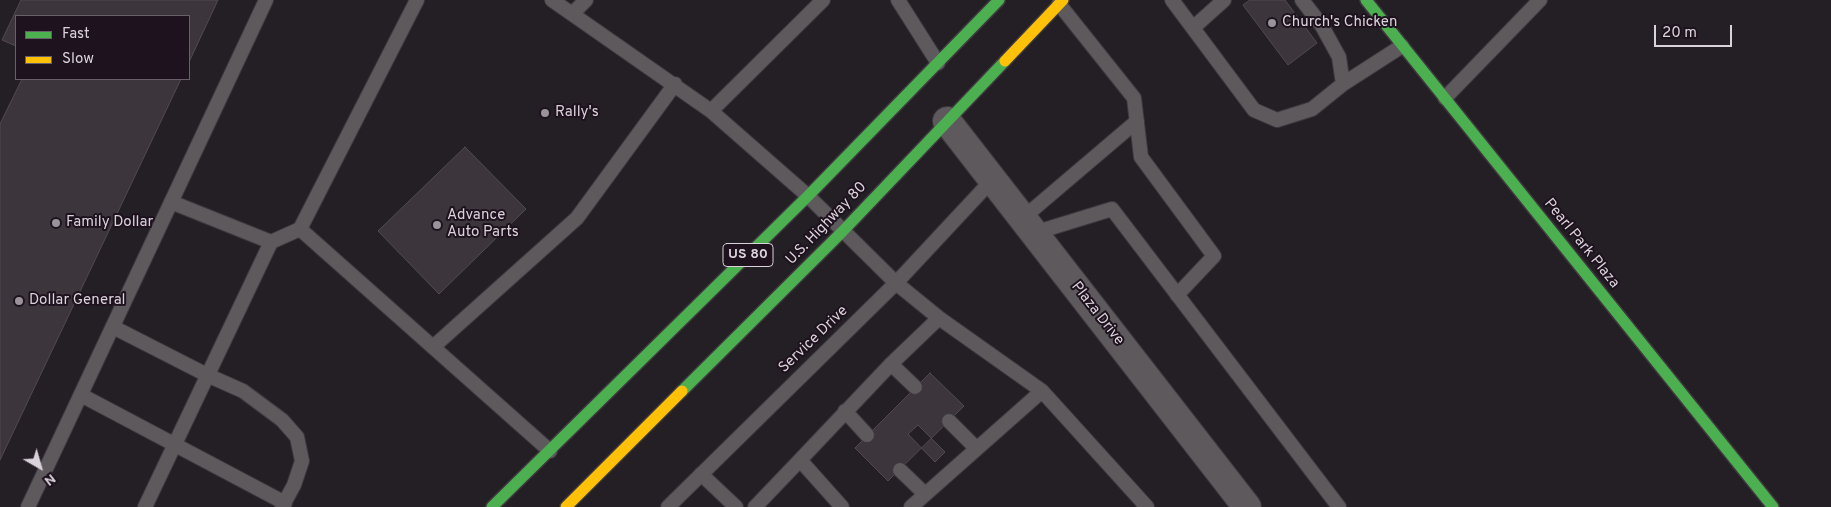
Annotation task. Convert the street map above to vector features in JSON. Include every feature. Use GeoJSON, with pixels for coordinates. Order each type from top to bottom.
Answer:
{"type":"FeatureCollection","features":[{"type":"Feature","properties":{"kind":"main road","name":"US 80"},"geometry":{"type":"LineString","coordinates":[[492,507],[808,196],[1000,0]]}},
{"type":"Feature","properties":{"kind":"main road","name":"Pearl Park Plaza"},"geometry":{"type":"LineString","coordinates":[[1366,0],[1773,507]]}},
{"type":"Feature","properties":{"kind":"main road","name":"U.S. Highway 80"},"geometry":{"type":"LineString","coordinates":[[566,507],[842,232],[1061,2]]}},
{"type":"Feature","properties":{"kind":"street","name":"Plaza Drive"},"geometry":{"type":"LineString","coordinates":[[947,121],[1247,507]]}},
{"type":"Feature","properties":{"kind":"lane"},"geometry":{"type":"LineString","coordinates":[[28,507],[266,0]]}},
{"type":"Feature","properties":{"kind":"lane"},"geometry":{"type":"LineString","coordinates":[[145,507],[271,242],[300,229],[417,0]]}},
{"type":"Feature","properties":{"kind":"lane"},"geometry":{"type":"LineString","coordinates":[[552,0],[675,84],[710,111],[808,196],[842,232],[896,283],[939,318],[1042,391],[1147,507]]}},
{"type":"Feature","properties":{"kind":"lane"},"geometry":{"type":"LineString","coordinates":[[572,14],[586,0]]}},
{"type":"Feature","properties":{"kind":"lane"},"geometry":{"type":"LineString","coordinates":[[710,111],[823,0]]}},
{"type":"Feature","properties":{"kind":"lane"},"geometry":{"type":"LineString","coordinates":[[898,0],[938,63]]}},
{"type":"Feature","properties":{"kind":"lane"},"geometry":{"type":"LineString","coordinates":[[1172,0],[1194,27],[1254,110],[1277,120],[1312,109],[1343,84],[1402,46]]}},
{"type":"Feature","properties":{"kind":"lane"},"geometry":{"type":"LineString","coordinates":[[1194,27],[1224,0]]}},
{"type":"Feature","properties":{"kind":"lane"},"geometry":{"type":"LineString","coordinates":[[1302,0],[1322,26],[1338,57],[1343,84]]}},
{"type":"Feature","properties":{"kind":"lane"},"geometry":{"type":"LineString","coordinates":[[1444,98],[1540,0]]}},
{"type":"Feature","properties":{"kind":"lane"},"geometry":{"type":"LineString","coordinates":[[1061,2],[1134,98],[1141,158],[1214,256],[1177,296]]}},
{"type":"Feature","properties":{"kind":"lane"},"geometry":{"type":"LineString","coordinates":[[433,347],[577,218],[675,84]]}},
{"type":"Feature","properties":{"kind":"lane"},"geometry":{"type":"LineString","coordinates":[[1028,225],[1137,121]]}},
{"type":"Feature","properties":{"kind":"lane","name":"Service Drive"},"geometry":{"type":"LineString","coordinates":[[668,507],[896,283],[993,180]]}},
{"type":"Feature","properties":{"kind":"lane"},"geometry":{"type":"LineString","coordinates":[[171,202],[271,242]]}},
{"type":"Feature","properties":{"kind":"lane"},"geometry":{"type":"LineString","coordinates":[[1028,225],[1112,209],[1338,507]]}},
{"type":"Feature","properties":{"kind":"lane"},"geometry":{"type":"LineString","coordinates":[[300,229],[550,450]]}},
{"type":"Feature","properties":{"kind":"lane"},"geometry":{"type":"LineString","coordinates":[[755,507],[845,411],[939,318]]}},
{"type":"Feature","properties":{"kind":"lane"},"geometry":{"type":"LineString","coordinates":[[81,395],[176,445],[283,505],[294,485],[302,461],[296,437],[282,420],[243,391],[207,375],[113,327]]}},
{"type":"Feature","properties":{"kind":"lane"},"geometry":{"type":"LineString","coordinates":[[891,364],[915,388]]}},
{"type":"Feature","properties":{"kind":"lane"},"geometry":{"type":"LineString","coordinates":[[911,507],[1042,391]]}},
{"type":"Feature","properties":{"kind":"lane"},"geometry":{"type":"LineString","coordinates":[[845,411],[867,436]]}},
{"type":"Feature","properties":{"kind":"lane"},"geometry":{"type":"LineString","coordinates":[[949,421],[976,448]]}},
{"type":"Feature","properties":{"kind":"lane"},"geometry":{"type":"LineString","coordinates":[[800,460],[842,507]]}},
{"type":"Feature","properties":{"kind":"lane"},"geometry":{"type":"LineString","coordinates":[[900,470],[925,494]]}},
{"type":"Feature","properties":{"kind":"lane"},"geometry":{"type":"LineString","coordinates":[[701,474],[736,507]]}},
{"type":"Feature","properties":{"kind":"building"},"geometry":{"type":"Polygon","coordinates":[[[21,0],[218,0],[190,60],[190,15],[15,15],[15,46],[2,40],[21,0]]]}},
{"type":"Feature","properties":{"kind":"building"},"geometry":{"type":"Polygon","coordinates":[[[1250,0],[1285,0],[1317,43],[1288,65],[1243,5],[1250,0]]]}},
{"type":"Feature","properties":{"kind":"building"},"geometry":{"type":"Polygon","coordinates":[[[22,80],[181,80],[0,460],[0,124],[22,80]]]}},
{"type":"Feature","properties":{"kind":"building"},"geometry":{"type":"Polygon","coordinates":[[[465,147],[526,209],[439,294],[378,231],[465,147]]]}},
{"type":"Feature","properties":{"kind":"building"},"geometry":{"type":"Polygon","coordinates":[[[930,373],[964,406],[888,481],[855,448],[930,373]]]}},
{"type":"Feature","properties":{"kind":"building"},"geometry":{"type":"Polygon","coordinates":[[[918,425],[945,452],[935,462],[908,434],[918,425]]]}},
{"type":"Feature","properties":{"kind":"traffic: fast"},"geometry":{"type":"LineString","coordinates":[[492,507],[808,196],[999,0]]}},
{"type":"Feature","properties":{"kind":"traffic: fast"},"geometry":{"type":"LineString","coordinates":[[1366,0],[1773,507]]}},
{"type":"Feature","properties":{"kind":"traffic: fast"},"geometry":{"type":"LineString","coordinates":[[682,391],[842,232],[1005,61]]}},
{"type":"Feature","properties":{"kind":"traffic: slow"},"geometry":{"type":"LineString","coordinates":[[1005,61],[1063,0]]}},
{"type":"Feature","properties":{"kind":"traffic: slow"},"geometry":{"type":"LineString","coordinates":[[566,507],[682,391]]}},
{"type":"Feature","properties":{"kind":"place","name":"Church's Chicken"},"geometry":{"type":"Point","coordinates":[1272,23]}},
{"type":"Feature","properties":{"kind":"place","name":"Rally's"},"geometry":{"type":"Point","coordinates":[545,113]}},
{"type":"Feature","properties":{"kind":"place","name":"Family Dollar"},"geometry":{"type":"Point","coordinates":[56,223]}},
{"type":"Feature","properties":{"kind":"place","name":"Advance Auto Parts"},"geometry":{"type":"Point","coordinates":[437,225]}},
{"type":"Feature","properties":{"kind":"place","name":"Dollar General"},"geometry":{"type":"Point","coordinates":[19,301]}}]}
